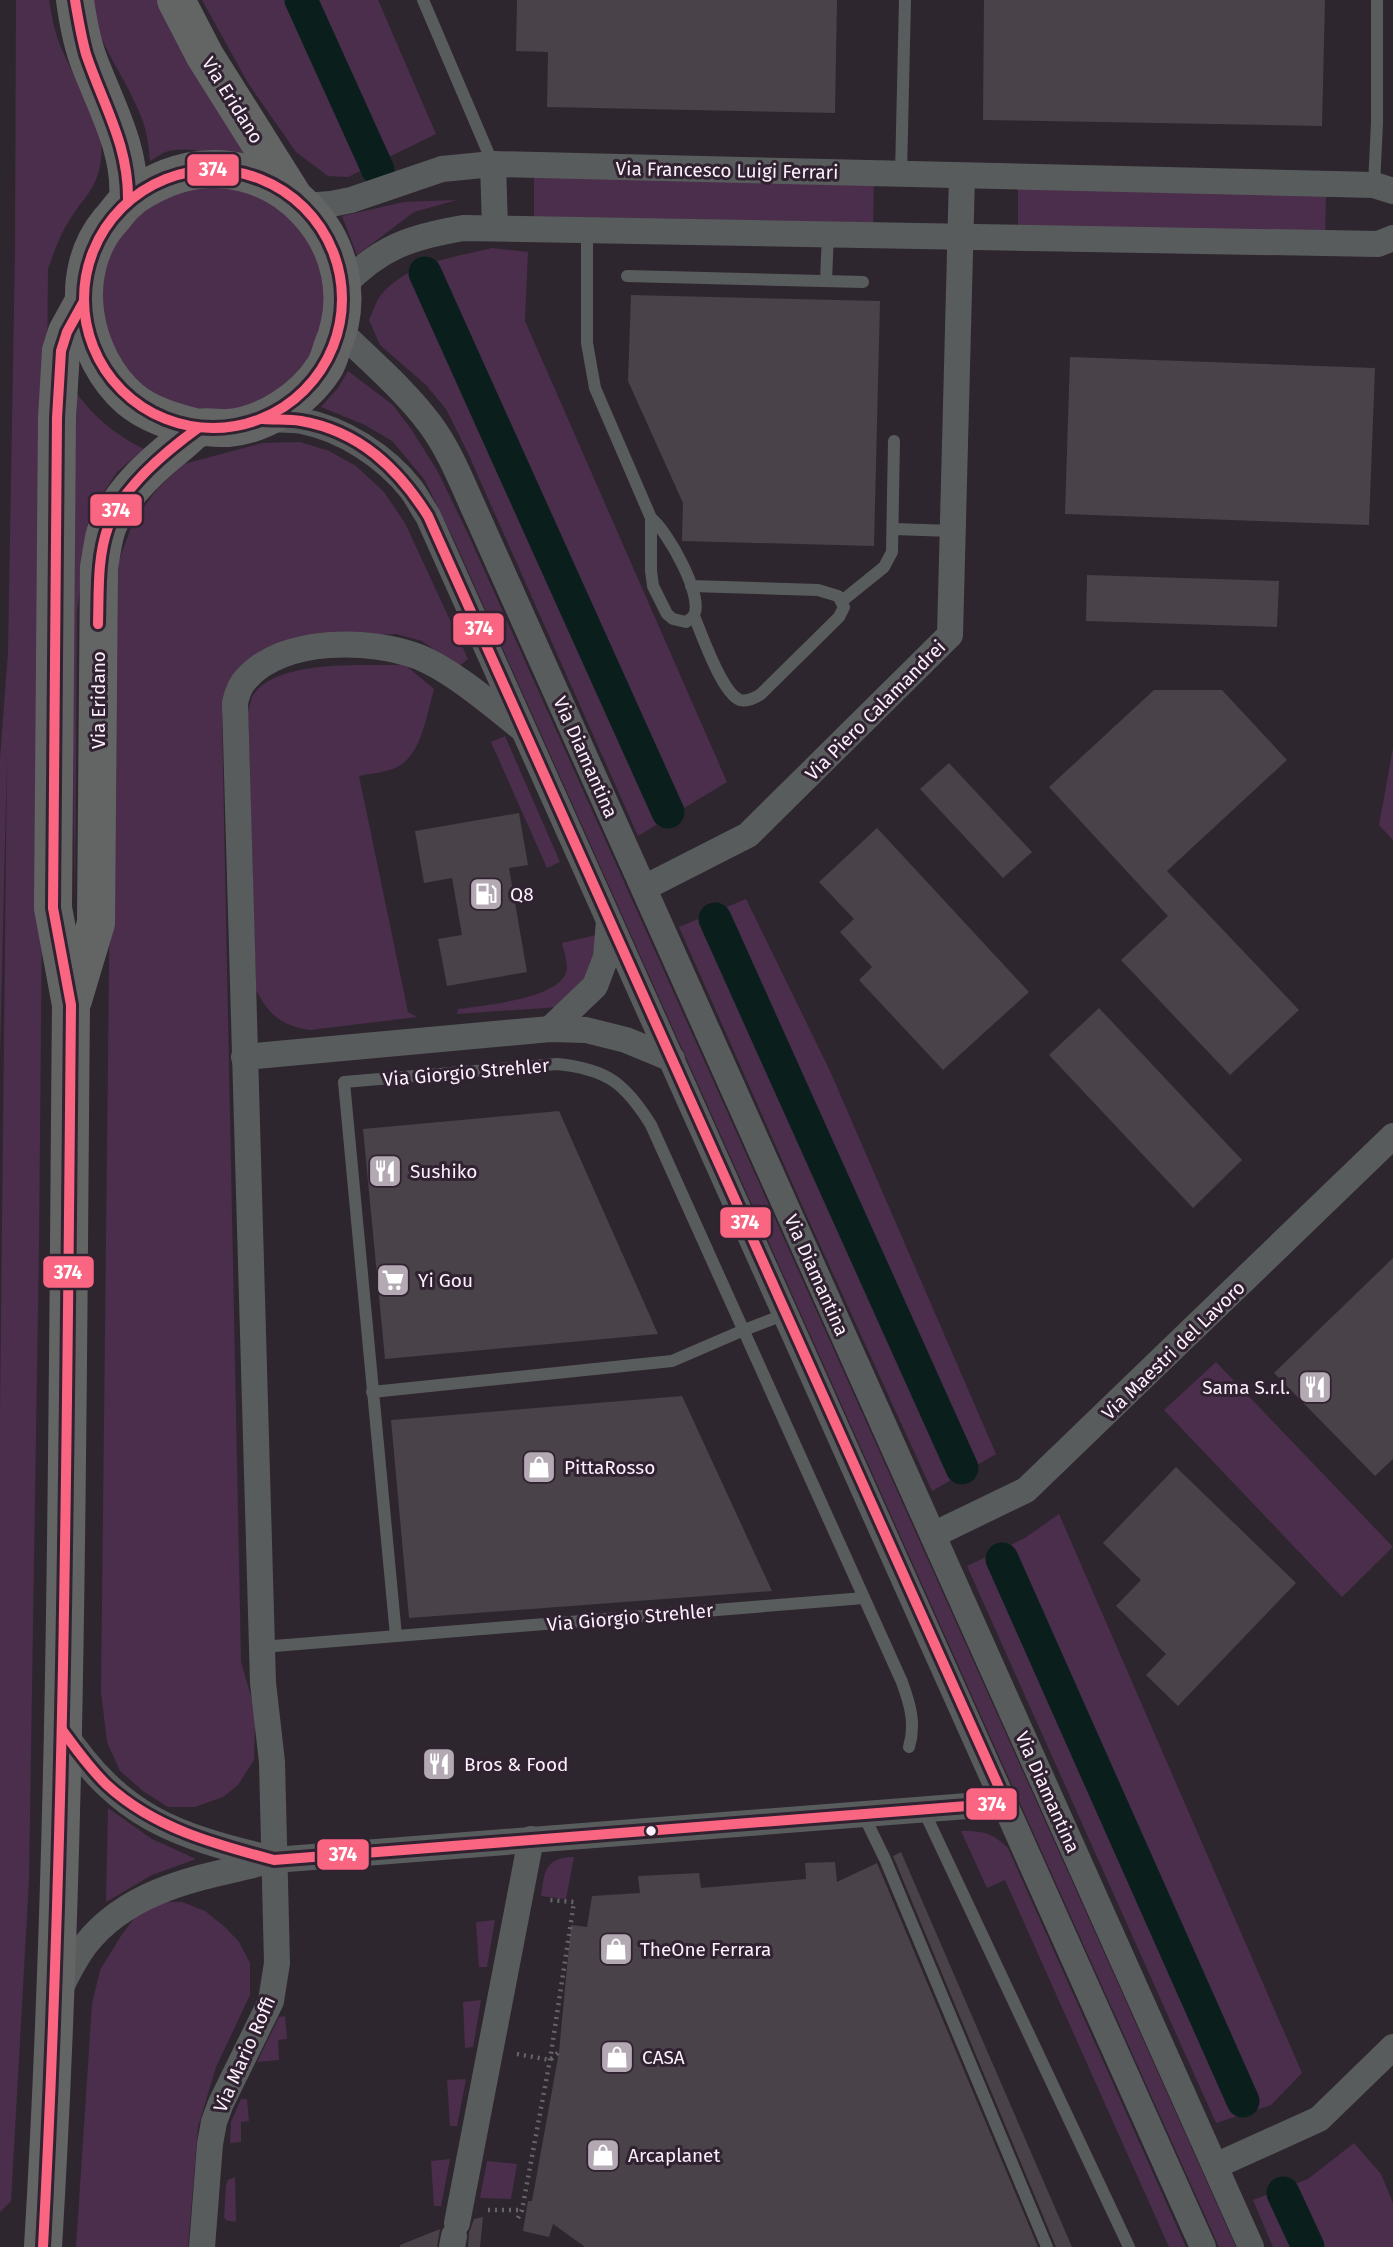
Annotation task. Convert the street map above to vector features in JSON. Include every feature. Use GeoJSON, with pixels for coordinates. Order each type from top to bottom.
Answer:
{"type":"FeatureCollection","features":[{"type":"Feature","properties":{"kind":"main road"},"geometry":{"type":"LineString","coordinates":[[75,0],[90,63],[117,131],[129,185],[128,201]]}},
{"type":"Feature","properties":{"kind":"main road","name":"Via Eridano"},"geometry":{"type":"LineString","coordinates":[[176,0],[205,56],[299,202],[323,230],[336,256],[343,286],[343,308],[340,331],[324,368],[298,399],[263,419],[231,428],[198,428],[162,418],[131,400],[106,372],[90,340],[83,303],[88,265],[103,230],[128,201],[152,184],[180,173],[210,169],[240,172],[269,181],[299,202]]}},
{"type":"Feature","properties":{"kind":"main road","name":"Via Eridano"},"geometry":{"type":"LineString","coordinates":[[43,2247],[55,1998],[62,1730],[71,1005],[53,908],[57,418],[61,351],[66,332],[83,303]]}},
{"type":"Feature","properties":{"kind":"main road","name":"Via Eridano"},"geometry":{"type":"LineString","coordinates":[[71,1005],[96,923],[99,567],[109,522],[124,497],[156,463],[198,428]]}},
{"type":"Feature","properties":{"kind":"street","name":"Via Francesco Luigi Ferrari"},"geometry":{"type":"LineString","coordinates":[[299,202],[331,204],[351,200],[442,169],[493,164],[1383,188]]}},
{"type":"Feature","properties":{"kind":"street"},"geometry":{"type":"LineString","coordinates":[[493,164],[495,227]]}},
{"type":"Feature","properties":{"kind":"street"},"geometry":{"type":"LineString","coordinates":[[961,236],[962,176]]}},
{"type":"Feature","properties":{"kind":"street"},"geometry":{"type":"LineString","coordinates":[[343,286],[375,257],[412,240],[463,228],[1378,244],[1393,238]]}},
{"type":"Feature","properties":{"kind":"street","name":"Via Piero Calamandrei"},"geometry":{"type":"LineString","coordinates":[[644,888],[748,835],[950,635],[961,236]]}},
{"type":"Feature","properties":{"kind":"street","name":"Via Diamantina"},"geometry":{"type":"LineString","coordinates":[[340,331],[408,397],[432,425],[448,453],[1251,2247]]}},
{"type":"Feature","properties":{"kind":"street"},"geometry":{"type":"LineString","coordinates":[[263,419],[301,421],[333,430],[379,458],[411,489],[428,516],[1203,2247]]}},
{"type":"Feature","properties":{"kind":"street"},"geometry":{"type":"LineString","coordinates":[[274,1860],[272,1762],[270,1728],[264,1700],[262,1647],[235,703],[246,678],[265,663],[285,653],[324,646],[361,645],[419,657],[468,685],[525,730]]}},
{"type":"Feature","properties":{"kind":"street","name":"Via Giorgio Strehler"},"geometry":{"type":"LineString","coordinates":[[550,1029],[595,986],[606,957],[609,919]]}},
{"type":"Feature","properties":{"kind":"street","name":"Via Giorgio Strehler"},"geometry":{"type":"LineString","coordinates":[[244,1057],[550,1029],[586,1030],[626,1040],[672,1059]]}},
{"type":"Feature","properties":{"kind":"street","name":"Via Maestri del Lavoro"},"geometry":{"type":"LineString","coordinates":[[933,1535],[1026,1490],[1393,1136]]}},
{"type":"Feature","properties":{"kind":"street"},"geometry":{"type":"LineString","coordinates":[[62,1730],[87,1766],[118,1796],[147,1816],[191,1836],[274,1860]]}},
{"type":"Feature","properties":{"kind":"street"},"geometry":{"type":"LineString","coordinates":[[55,1998],[84,1946],[110,1919],[134,1902],[165,1888],[274,1860],[1006,1803]]}},
{"type":"Feature","properties":{"kind":"street"},"geometry":{"type":"LineString","coordinates":[[454,2235],[531,1839]]}},
{"type":"Feature","properties":{"kind":"street","name":"Via Mario Roffi"},"geometry":{"type":"LineString","coordinates":[[202,2247],[214,2122],[228,2087],[271,2001],[277,1963],[274,1860]]}},
{"type":"Feature","properties":{"kind":"street"},"geometry":{"type":"LineString","coordinates":[[1215,2166],[1319,2119],[1393,2048]]}},
{"type":"Feature","properties":{"kind":"lane"},"geometry":{"type":"LineString","coordinates":[[423,0],[493,164]]}},
{"type":"Feature","properties":{"kind":"lane"},"geometry":{"type":"LineString","coordinates":[[901,174],[905,0]]}},
{"type":"Feature","properties":{"kind":"lane"},"geometry":{"type":"LineString","coordinates":[[1377,0],[1377,123],[1383,188]]}},
{"type":"Feature","properties":{"kind":"lane"},"geometry":{"type":"LineString","coordinates":[[587,229],[587,343],[595,388],[651,518],[662,529],[673,547],[691,586],[695,603],[694,616],[729,692],[741,700],[761,694],[839,617],[844,607],[838,596],[818,590],[691,586]]}},
{"type":"Feature","properties":{"kind":"lane"},"geometry":{"type":"LineString","coordinates":[[826,281],[828,233]]}},
{"type":"Feature","properties":{"kind":"lane"},"geometry":{"type":"LineString","coordinates":[[627,276],[863,282]]}},
{"type":"Feature","properties":{"kind":"lane"},"geometry":{"type":"LineString","coordinates":[[842,601],[884,567],[892,552],[894,441]]}},
{"type":"Feature","properties":{"kind":"lane"},"geometry":{"type":"LineString","coordinates":[[651,518],[653,586],[661,604],[673,619],[686,622],[694,616]]}},
{"type":"Feature","properties":{"kind":"lane"},"geometry":{"type":"LineString","coordinates":[[893,529],[953,531]]}},
{"type":"Feature","properties":{"kind":"lane","name":"Via Giorgio Strehler"},"geometry":{"type":"LineString","coordinates":[[396,1636],[344,1082],[557,1065],[593,1071],[612,1079],[632,1096],[651,1125],[902,1682],[911,1709],[913,1732],[909,1746]]}},
{"type":"Feature","properties":{"kind":"lane"},"geometry":{"type":"LineString","coordinates":[[372,1392],[672,1361],[786,1314]]}},
{"type":"Feature","properties":{"kind":"lane","name":"Via Giorgio Strehler"},"geometry":{"type":"LineString","coordinates":[[262,1647],[864,1598]]}},
{"type":"Feature","properties":{"kind":"lane"},"geometry":{"type":"LineString","coordinates":[[923,1809],[1129,2247]]}},
{"type":"Feature","properties":{"kind":"lane"},"geometry":{"type":"LineString","coordinates":[[863,1814],[885,1859],[1047,2247]]}},
{"type":"Feature","properties":{"kind":"path"},"geometry":{"type":"LineString","coordinates":[[518,2218],[522,2210],[550,2060],[574,1902],[520,1897]]}},
{"type":"Feature","properties":{"kind":"path"},"geometry":{"type":"LineString","coordinates":[[491,2049],[550,2060]]}},
{"type":"Feature","properties":{"kind":"path"},"geometry":{"type":"LineString","coordinates":[[550,2060],[559,2052]]}},
{"type":"Feature","properties":{"kind":"shaded area"},"geometry":{"type":"Polygon","coordinates":[[[16,0],[49,0],[60,46],[98,126],[101,158],[94,184],[67,224],[48,269],[39,1243],[29,1880],[11,2201],[0,2212],[0,1413],[7,753],[0,1059],[0,759],[8,652],[16,0]]]}},
{"type":"Feature","properties":{"kind":"shaded area"},"geometry":{"type":"Polygon","coordinates":[[[91,0],[163,0],[266,169],[218,155],[180,149],[150,161],[142,119],[105,46],[91,0]]]}},
{"type":"Feature","properties":{"kind":"shaded area"},"geometry":{"type":"Polygon","coordinates":[[[202,0],[378,0],[436,134],[348,177],[328,176],[296,152],[248,83],[202,0]]]}},
{"type":"Feature","properties":{"kind":"shaded area"},"geometry":{"type":"Polygon","coordinates":[[[534,176],[874,182],[873,228],[534,221],[534,176]]]}},
{"type":"Feature","properties":{"kind":"shaded area"},"geometry":{"type":"Polygon","coordinates":[[[192,186],[231,186],[268,198],[299,221],[321,254],[328,330],[287,395],[214,420],[142,395],[100,332],[106,255],[126,223],[156,199],[192,186]]]}},
{"type":"Feature","properties":{"kind":"shaded area"},"geometry":{"type":"Polygon","coordinates":[[[1018,187],[1326,194],[1325,236],[1018,229],[1018,187]]]}},
{"type":"Feature","properties":{"kind":"shaded area"},"geometry":{"type":"Polygon","coordinates":[[[457,200],[414,212],[357,255],[342,216],[404,202],[457,200]]]}},
{"type":"Feature","properties":{"kind":"shaded area"},"geometry":{"type":"Polygon","coordinates":[[[492,248],[528,252],[525,321],[727,782],[638,836],[446,409],[426,385],[380,345],[369,320],[381,295],[404,275],[447,258],[492,248]]]}},
{"type":"Feature","properties":{"kind":"shaded area"},"geometry":{"type":"Polygon","coordinates":[[[348,371],[393,405],[411,429],[437,470],[469,536],[1236,2247],[1219,2247],[455,542],[424,479],[392,441],[365,425],[321,407],[338,388],[348,371]]]}},
{"type":"Feature","properties":{"kind":"shaded area"},"geometry":{"type":"Polygon","coordinates":[[[77,394],[107,426],[144,449],[117,472],[88,523],[77,612],[75,910],[71,598],[77,394]]]}},
{"type":"Feature","properties":{"kind":"shaded area"},"geometry":{"type":"Polygon","coordinates":[[[300,442],[329,451],[356,466],[384,492],[405,523],[468,659],[458,667],[422,641],[396,634],[296,639],[265,648],[243,665],[228,689],[222,719],[241,1662],[253,1703],[254,1760],[238,1785],[223,1797],[195,1807],[168,1807],[143,1791],[120,1771],[107,1742],[101,1692],[113,612],[116,569],[133,522],[157,489],[184,464],[263,443],[300,442]]]}},
{"type":"Feature","properties":{"kind":"shaded area"},"geometry":{"type":"Polygon","coordinates":[[[345,665],[405,665],[434,689],[418,743],[397,767],[359,776],[408,1012],[417,1017],[310,1030],[292,1026],[271,1013],[256,990],[248,713],[251,699],[263,684],[300,670],[345,665]]]}},
{"type":"Feature","properties":{"kind":"shaded area"},"geometry":{"type":"Polygon","coordinates":[[[505,736],[560,862],[547,868],[491,742],[505,736]]]}},
{"type":"Feature","properties":{"kind":"shaded area"},"geometry":{"type":"Polygon","coordinates":[[[1393,748],[1393,840],[1379,825],[1393,748]]]}},
{"type":"Feature","properties":{"kind":"shaded area"},"geometry":{"type":"Polygon","coordinates":[[[746,899],[830,1071],[996,1454],[932,1491],[679,927],[746,899]]]}},
{"type":"Feature","properties":{"kind":"shaded area"},"geometry":{"type":"Polygon","coordinates":[[[596,935],[590,979],[559,1007],[457,1014],[458,1009],[516,1000],[546,990],[565,975],[567,964],[562,943],[596,935]]]}},
{"type":"Feature","properties":{"kind":"shaded area"},"geometry":{"type":"Polygon","coordinates":[[[1216,1362],[1393,1547],[1342,1597],[1164,1410],[1216,1362]]]}},
{"type":"Feature","properties":{"kind":"shaded area"},"geometry":{"type":"Polygon","coordinates":[[[1059,1514],[1302,2073],[1271,2105],[1216,2123],[967,1566],[1025,1538],[1059,1514]]]}},
{"type":"Feature","properties":{"kind":"shaded area"},"geometry":{"type":"Polygon","coordinates":[[[108,1808],[152,1839],[196,1859],[152,1875],[106,1902],[108,1808]]]}},
{"type":"Feature","properties":{"kind":"shaded area"},"geometry":{"type":"Polygon","coordinates":[[[961,1831],[986,1834],[1008,1848],[1186,2247],[1169,2247],[1005,1880],[987,1888],[961,1831]]]}},
{"type":"Feature","properties":{"kind":"shaded area"},"geometry":{"type":"Polygon","coordinates":[[[574,1857],[566,1899],[541,1896],[545,1873],[551,1863],[574,1857]]]}},
{"type":"Feature","properties":{"kind":"shaded area"},"geometry":{"type":"Polygon","coordinates":[[[157,1902],[182,1902],[205,1911],[225,1927],[239,1942],[250,1963],[250,1995],[216,2067],[198,2127],[188,2247],[76,2247],[92,2004],[100,1970],[121,1936],[139,1912],[157,1902]]]}},
{"type":"Feature","properties":{"kind":"shaded area"},"geometry":{"type":"Polygon","coordinates":[[[495,1920],[487,1967],[479,1967],[476,1922],[495,1920]]]}},
{"type":"Feature","properties":{"kind":"shaded area"},"geometry":{"type":"Polygon","coordinates":[[[481,2000],[473,2047],[465,2048],[463,2002],[481,2000]]]}},
{"type":"Feature","properties":{"kind":"shaded area"},"geometry":{"type":"Polygon","coordinates":[[[285,2016],[287,2039],[278,2040],[279,2060],[257,2062],[279,2017],[285,2016]]]}},
{"type":"Feature","properties":{"kind":"shaded area"},"geometry":{"type":"Polygon","coordinates":[[[466,2079],[457,2126],[450,2126],[447,2080],[466,2079]]]}},
{"type":"Feature","properties":{"kind":"shaded area"},"geometry":{"type":"Polygon","coordinates":[[[241,2099],[247,2099],[249,2121],[241,2122],[241,2142],[230,2143],[231,2122],[241,2099]]]}},
{"type":"Feature","properties":{"kind":"shaded area"},"geometry":{"type":"Polygon","coordinates":[[[1354,2143],[1381,2174],[1393,2203],[1393,2247],[1273,2247],[1253,2200],[1308,2179],[1354,2143]]]}},
{"type":"Feature","properties":{"kind":"shaded area"},"geometry":{"type":"Polygon","coordinates":[[[450,2159],[441,2206],[434,2206],[431,2161],[450,2159]]]}},
{"type":"Feature","properties":{"kind":"shaded area"},"geometry":{"type":"Polygon","coordinates":[[[487,2161],[517,2164],[511,2199],[480,2198],[487,2161]]]}},
{"type":"Feature","properties":{"kind":"shaded area"},"geometry":{"type":"Polygon","coordinates":[[[235,2177],[236,2222],[224,2217],[226,2185],[228,2180],[235,2177]]]}},
{"type":"Feature","properties":{"kind":"building"},"geometry":{"type":"Polygon","coordinates":[[[517,0],[837,0],[835,113],[547,107],[548,52],[516,51],[517,0]]]}},
{"type":"Feature","properties":{"kind":"building"},"geometry":{"type":"Polygon","coordinates":[[[984,0],[1325,0],[1322,126],[983,120],[984,0]]]}},
{"type":"Feature","properties":{"kind":"building"},"geometry":{"type":"Polygon","coordinates":[[[631,295],[880,301],[874,546],[682,541],[683,503],[628,381],[631,295]]]}},
{"type":"Feature","properties":{"kind":"building"},"geometry":{"type":"Polygon","coordinates":[[[1070,357],[1375,368],[1369,525],[1065,514],[1070,357]]]}},
{"type":"Feature","properties":{"kind":"building"},"geometry":{"type":"Polygon","coordinates":[[[1087,575],[1279,581],[1277,627],[1086,621],[1087,575]]]}},
{"type":"Feature","properties":{"kind":"building"},"geometry":{"type":"Polygon","coordinates":[[[1154,690],[1222,690],[1287,760],[1167,871],[1299,1010],[1230,1075],[1121,960],[1168,916],[1049,787],[1154,690]]]}},
{"type":"Feature","properties":{"kind":"building"},"geometry":{"type":"Polygon","coordinates":[[[949,763],[1032,852],[1003,878],[920,789],[949,763]]]}},
{"type":"Feature","properties":{"kind":"building"},"geometry":{"type":"Polygon","coordinates":[[[519,813],[528,865],[509,868],[527,972],[447,986],[438,939],[462,935],[452,878],[424,883],[415,831],[519,813]]]}},
{"type":"Feature","properties":{"kind":"building"},"geometry":{"type":"Polygon","coordinates":[[[877,828],[1029,992],[943,1070],[859,980],[872,967],[840,932],[854,919],[819,882],[877,828]]]}},
{"type":"Feature","properties":{"kind":"building"},"geometry":{"type":"Polygon","coordinates":[[[1099,1008],[1242,1160],[1193,1208],[1049,1055],[1099,1008]]]}},
{"type":"Feature","properties":{"kind":"building"},"geometry":{"type":"Polygon","coordinates":[[[559,1111],[658,1334],[385,1359],[363,1129],[559,1111]]]}},
{"type":"Feature","properties":{"kind":"building"},"geometry":{"type":"Polygon","coordinates":[[[1393,1258],[1393,1459],[1375,1476],[1274,1373],[1393,1258]]]}},
{"type":"Feature","properties":{"kind":"building"},"geometry":{"type":"Polygon","coordinates":[[[682,1396],[772,1591],[409,1618],[391,1420],[682,1396]]]}},
{"type":"Feature","properties":{"kind":"building"},"geometry":{"type":"Polygon","coordinates":[[[1176,1467],[1296,1583],[1178,1706],[1146,1675],[1166,1654],[1116,1606],[1141,1580],[1103,1543],[1176,1467]]]}},
{"type":"Feature","properties":{"kind":"building"},"geometry":{"type":"Polygon","coordinates":[[[901,1852],[1072,2247],[1056,2247],[893,1856],[901,1852]]]}},
{"type":"Feature","properties":{"kind":"building"},"geometry":{"type":"Polygon","coordinates":[[[835,1862],[837,1882],[877,1863],[1038,2247],[585,2247],[553,2224],[549,2237],[523,2231],[528,2201],[532,2201],[559,2052],[571,1925],[587,1927],[592,1896],[640,1893],[638,1876],[699,1873],[701,1888],[806,1879],[805,1863],[835,1862]]]}},
{"type":"Feature","properties":{"kind":"building"},"geometry":{"type":"Polygon","coordinates":[[[483,2217],[480,2247],[468,2247],[474,2219],[483,2217]]]}},
{"type":"Feature","properties":{"kind":"building"},"geometry":{"type":"Polygon","coordinates":[[[440,2229],[437,2247],[400,2247],[400,2245],[440,2229]]]}},
{"type":"Feature","properties":{"kind":"waterway"},"geometry":{"type":"LineString","coordinates":[[301,0],[378,170]]}},
{"type":"Feature","properties":{"kind":"waterway"},"geometry":{"type":"LineString","coordinates":[[425,273],[668,812]]}},
{"type":"Feature","properties":{"kind":"waterway"},"geometry":{"type":"LineString","coordinates":[[715,919],[962,1468]]}},
{"type":"Feature","properties":{"kind":"waterway"},"geometry":{"type":"LineString","coordinates":[[1002,1559],[1243,2101]]}},
{"type":"Feature","properties":{"kind":"waterway"},"geometry":{"type":"LineString","coordinates":[[1283,2193],[1308,2247]]}},
{"type":"Feature","properties":{"kind":"transit line","name":"374"},"geometry":{"type":"LineString","coordinates":[[75,0],[86,54],[120,143],[128,201]]}},
{"type":"Feature","properties":{"kind":"transit line","name":"374"},"geometry":{"type":"LineString","coordinates":[[200,170],[226,170],[251,175],[274,185],[295,199],[313,217],[327,238],[337,261],[342,299],[337,337],[327,360],[313,381],[295,399],[274,413],[251,423],[226,428],[200,428],[175,423],[152,413],[131,399],[113,381],[99,360],[89,337],[84,312],[84,286],[89,261],[99,238],[113,217],[131,199],[152,185],[175,175],[200,170]]}},
{"type":"Feature","properties":{"kind":"transit line","name":"374"},"geometry":{"type":"LineString","coordinates":[[43,2247],[60,1781],[71,1005],[53,908],[57,418],[61,351],[67,332],[83,303]]}},
{"type":"Feature","properties":{"kind":"transit line","name":"374"},"geometry":{"type":"LineString","coordinates":[[62,1730],[101,1779],[144,1813],[207,1841],[274,1860],[1006,1803],[428,516],[390,467],[359,443],[322,426],[296,420],[263,419]]}},
{"type":"Feature","properties":{"kind":"transit line","name":"374"},"geometry":{"type":"LineString","coordinates":[[98,624],[102,551],[114,513],[133,485],[172,448],[198,428]]}},
{"type":"Feature","properties":{"kind":"place","name":"Q8"},"geometry":{"type":"Point","coordinates":[486,894]}},
{"type":"Feature","properties":{"kind":"place","name":"Sushiko"},"geometry":{"type":"Point","coordinates":[385,1171]}},
{"type":"Feature","properties":{"kind":"place","name":"Yi Gou"},"geometry":{"type":"Point","coordinates":[393,1280]}},
{"type":"Feature","properties":{"kind":"place","name":"Sama S.r.l."},"geometry":{"type":"Point","coordinates":[1315,1387]}},
{"type":"Feature","properties":{"kind":"place","name":"PittaRosso"},"geometry":{"type":"Point","coordinates":[539,1467]}},
{"type":"Feature","properties":{"kind":"place","name":"Bros & Food"},"geometry":{"type":"Point","coordinates":[439,1764]}},
{"type":"Feature","properties":{"kind":"place","name":"TheOne Ferrara"},"geometry":{"type":"Point","coordinates":[616,1949]}},
{"type":"Feature","properties":{"kind":"place","name":"CASA"},"geometry":{"type":"Point","coordinates":[617,2057]}},
{"type":"Feature","properties":{"kind":"place","name":"Arcaplanet"},"geometry":{"type":"Point","coordinates":[603,2155]}}]}
